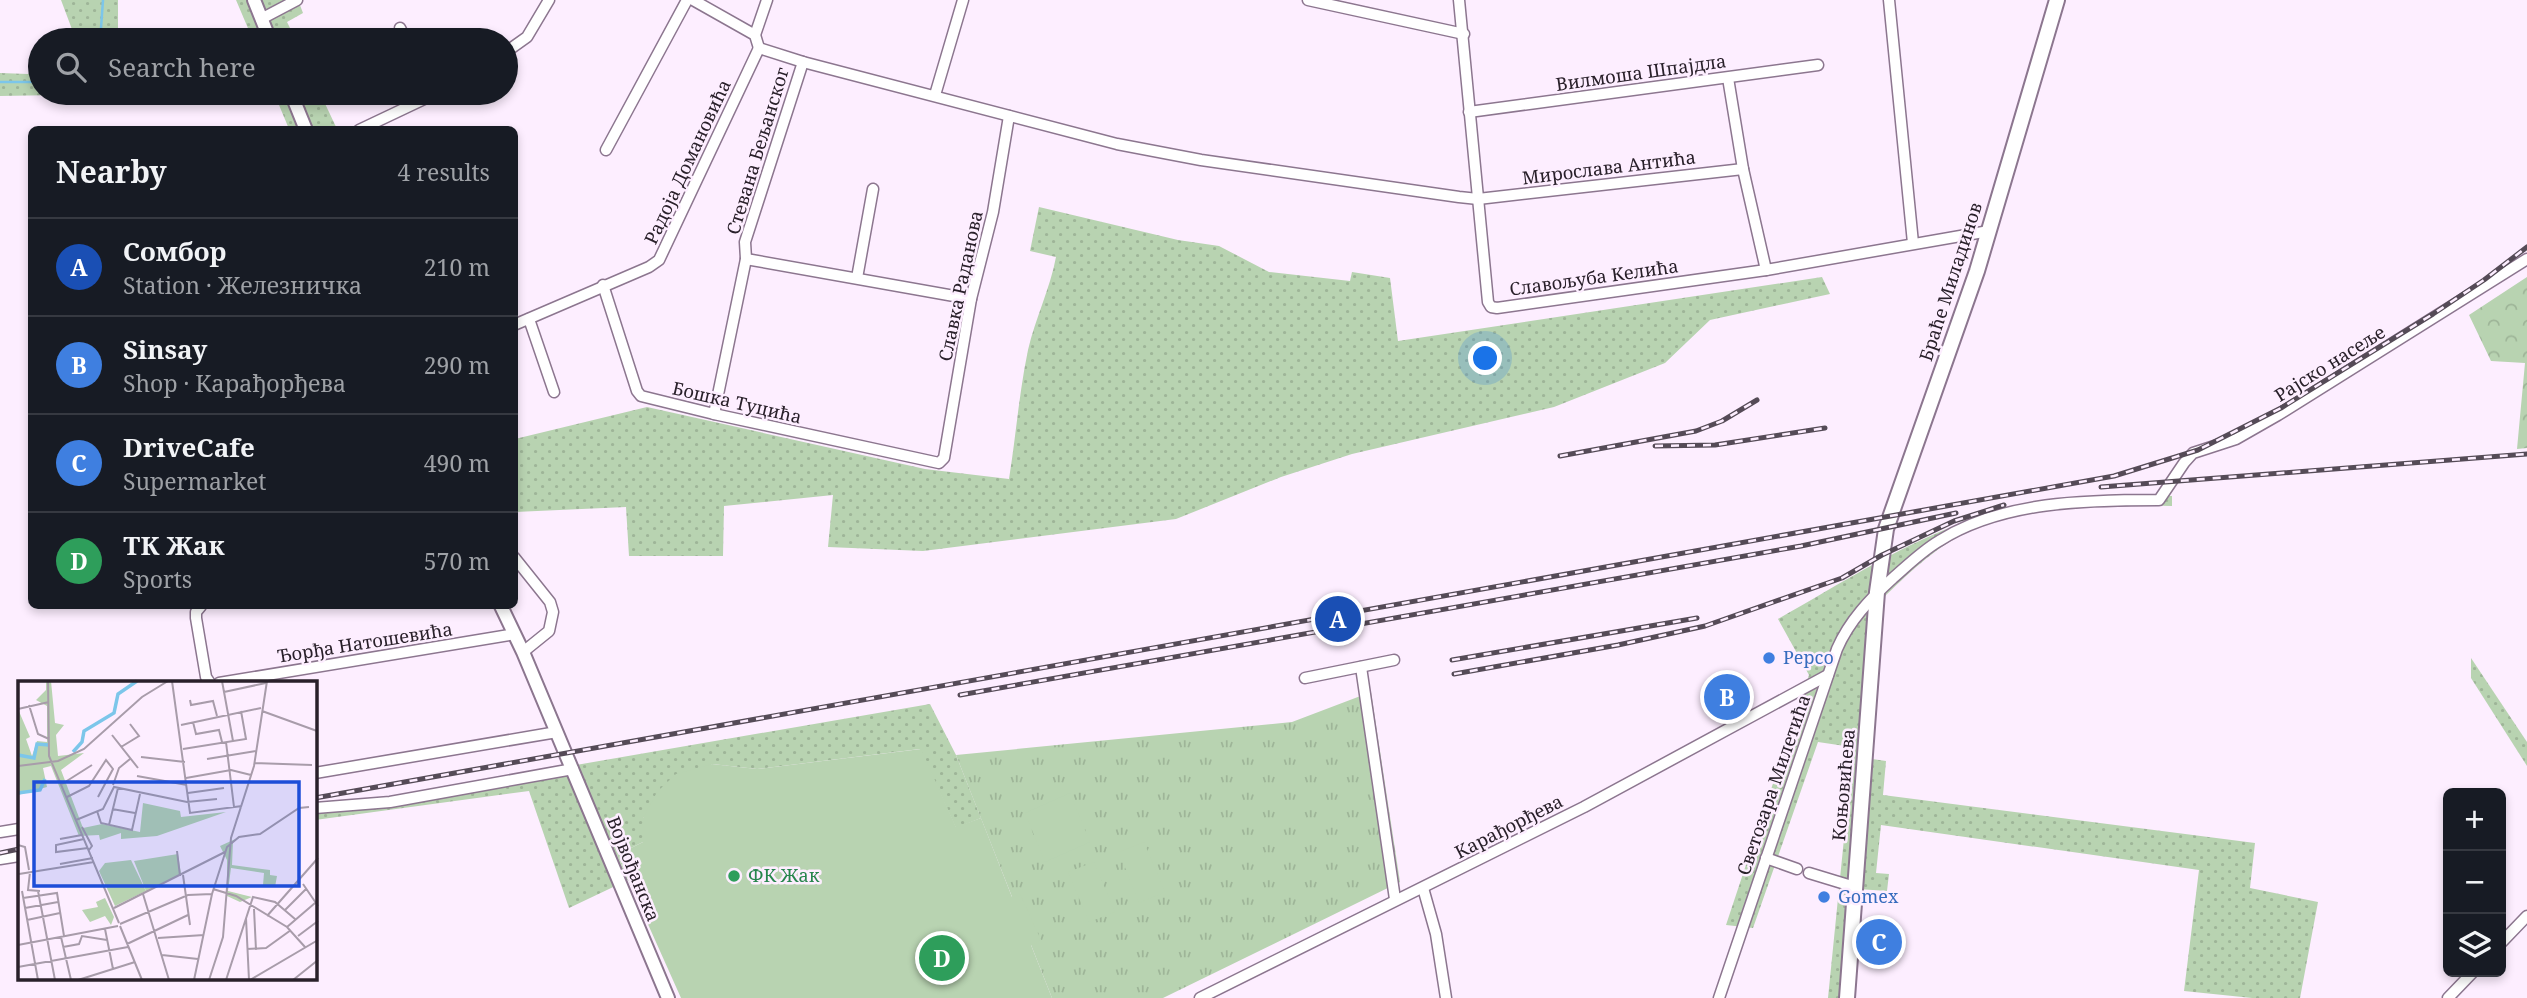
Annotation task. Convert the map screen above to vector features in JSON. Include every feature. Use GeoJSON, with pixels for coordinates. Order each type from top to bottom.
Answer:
{"type":"FeatureCollection","features":[{"type":"Feature","properties":{"kind":"main road","name":"Браће Миладинов"},"geometry":{"type":"LineString","coordinates":[[1879,576],[1886,529],[1989,231],[2057,0]]}},
{"type":"Feature","properties":{"kind":"main road","name":"Коњовићева"},"geometry":{"type":"LineString","coordinates":[[1847,998],[1879,576]]}},
{"type":"Feature","properties":{"kind":"street"},"geometry":{"type":"LineString","coordinates":[[254,0],[265,28]]}},
{"type":"Feature","properties":{"kind":"street"},"geometry":{"type":"LineString","coordinates":[[261,19],[298,0]]}},
{"type":"Feature","properties":{"kind":"street"},"geometry":{"type":"LineString","coordinates":[[518,43],[527,37],[549,0]]}},
{"type":"Feature","properties":{"kind":"street"},"geometry":{"type":"LineString","coordinates":[[606,150],[687,0]]}},
{"type":"Feature","properties":{"kind":"street"},"geometry":{"type":"LineString","coordinates":[[693,0],[755,35]]}},
{"type":"Feature","properties":{"kind":"street"},"geometry":{"type":"LineString","coordinates":[[767,0],[755,35],[759,48],[803,62],[1117,144],[1201,160],[1478,199],[1459,0]]}},
{"type":"Feature","properties":{"kind":"street"},"geometry":{"type":"LineString","coordinates":[[935,95],[963,0]]}},
{"type":"Feature","properties":{"kind":"street"},"geometry":{"type":"LineString","coordinates":[[1308,0],[1464,34]]}},
{"type":"Feature","properties":{"kind":"street"},"geometry":{"type":"LineString","coordinates":[[1889,0],[1913,243]]}},
{"type":"Feature","properties":{"kind":"street","name":"Радоја Домановића"},"geometry":{"type":"LineString","coordinates":[[518,323],[649,267],[659,260],[759,48]]}},
{"type":"Feature","properties":{"kind":"street","name":"Стевана Бељанског"},"geometry":{"type":"LineString","coordinates":[[714,414],[746,259],[744,242],[803,62]]}},
{"type":"Feature","properties":{"kind":"street","name":"Вилмоша Шпајдла"},"geometry":{"type":"LineString","coordinates":[[1469,113],[1818,65]]}},
{"type":"Feature","properties":{"kind":"street"},"geometry":{"type":"LineString","coordinates":[[1728,78],[1743,169],[1766,270]]}},
{"type":"Feature","properties":{"kind":"street"},"geometry":{"type":"LineString","coordinates":[[296,105],[304,126]]}},
{"type":"Feature","properties":{"kind":"street"},"geometry":{"type":"LineString","coordinates":[[367,126],[411,105]]}},
{"type":"Feature","properties":{"kind":"street","name":"Славка Раданова"},"geometry":{"type":"LineString","coordinates":[[942,461],[971,299],[993,212],[1009,116]]}},
{"type":"Feature","properties":{"kind":"street","name":"Мирослава Антића"},"geometry":{"type":"LineString","coordinates":[[1478,199],[1743,169]]}},
{"type":"Feature","properties":{"kind":"street"},"geometry":{"type":"LineString","coordinates":[[857,278],[873,189]]}},
{"type":"Feature","properties":{"kind":"street","name":"Славољуба Келића"},"geometry":{"type":"LineString","coordinates":[[1478,199],[1488,302],[1491,307],[1497,308],[1766,270],[1989,231]]}},
{"type":"Feature","properties":{"kind":"street"},"geometry":{"type":"LineString","coordinates":[[746,259],[971,299]]}},
{"type":"Feature","properties":{"kind":"street","name":"Рајско насеље"},"geometry":{"type":"LineString","coordinates":[[2159,500],[2193,453],[2236,439],[2278,415],[2527,259]]}},
{"type":"Feature","properties":{"kind":"street","name":"Бошка Туцића"},"geometry":{"type":"LineString","coordinates":[[603,285],[637,391],[651,400],[932,462],[942,461]]}},
{"type":"Feature","properties":{"kind":"street"},"geometry":{"type":"LineString","coordinates":[[529,319],[554,392]]}},
{"type":"Feature","properties":{"kind":"street","name":"Светозара Милетића"},"geometry":{"type":"LineString","coordinates":[[1719,998],[1828,675],[1846,629],[1877,592],[1926,549],[1972,524],[2045,506],[2159,500]]}},
{"type":"Feature","properties":{"kind":"street"},"geometry":{"type":"LineString","coordinates":[[518,562],[550,602],[553,612],[549,631],[523,652]]}},
{"type":"Feature","properties":{"kind":"street"},"geometry":{"type":"LineString","coordinates":[[199,609],[196,618],[209,681]]}},
{"type":"Feature","properties":{"kind":"street","name":"Војвођанска"},"geometry":{"type":"LineString","coordinates":[[502,609],[566,752],[668,998]]}},
{"type":"Feature","properties":{"kind":"street","name":"Ђорђа Натошевића"},"geometry":{"type":"LineString","coordinates":[[231,681],[515,634]]}},
{"type":"Feature","properties":{"kind":"street"},"geometry":{"type":"LineString","coordinates":[[1304,678],[1394,660]]}},
{"type":"Feature","properties":{"kind":"street"},"geometry":{"type":"LineString","coordinates":[[1362,667],[1395,899]]}},
{"type":"Feature","properties":{"kind":"street","name":"Карађорђева"},"geometry":{"type":"LineString","coordinates":[[1200,998],[1584,807],[1828,675]]}},
{"type":"Feature","properties":{"kind":"street"},"geometry":{"type":"LineString","coordinates":[[317,773],[557,732]]}},
{"type":"Feature","properties":{"kind":"street"},"geometry":{"type":"LineString","coordinates":[[317,808],[390,802],[573,769]]}},
{"type":"Feature","properties":{"kind":"street"},"geometry":{"type":"LineString","coordinates":[[0,832],[18,829]]}},
{"type":"Feature","properties":{"kind":"street"},"geometry":{"type":"LineString","coordinates":[[0,859],[18,856]]}},
{"type":"Feature","properties":{"kind":"street"},"geometry":{"type":"LineString","coordinates":[[1766,858],[1797,869]]}},
{"type":"Feature","properties":{"kind":"street"},"geometry":{"type":"LineString","coordinates":[[1809,873],[1855,887]]}},
{"type":"Feature","properties":{"kind":"street"},"geometry":{"type":"LineString","coordinates":[[1423,888],[1436,934],[1446,998]]}},
{"type":"Feature","properties":{"kind":"street"},"geometry":{"type":"LineString","coordinates":[[2506,938],[2527,916]]}},
{"type":"Feature","properties":{"kind":"street"},"geometry":{"type":"LineString","coordinates":[[2448,998],[2468,977]]}},
{"type":"Feature","properties":{"kind":"green space"},"geometry":{"type":"Polygon","coordinates":[[[61,0],[118,0],[118,28],[72,28],[61,0]]]}},
{"type":"Feature","properties":{"kind":"green space"},"geometry":{"type":"Polygon","coordinates":[[[236,0],[298,0],[303,13],[287,22],[290,28],[248,28],[236,0]]]}},
{"type":"Feature","properties":{"kind":"green space"},"geometry":{"type":"Polygon","coordinates":[[[0,73],[28,74],[28,96],[0,96],[0,73]]]}},
{"type":"Feature","properties":{"kind":"green space"},"geometry":{"type":"Polygon","coordinates":[[[279,105],[326,105],[336,126],[288,126],[279,105]]]}},
{"type":"Feature","properties":{"kind":"green space"},"geometry":{"type":"Polygon","coordinates":[[[1039,207],[1178,240],[1219,246],[1269,272],[1350,281],[1352,272],[1390,278],[1398,341],[1822,277],[1830,294],[1710,320],[1665,363],[1554,407],[1352,454],[1281,477],[1176,519],[923,551],[828,547],[833,495],[724,506],[723,556],[629,556],[626,507],[518,512],[518,438],[647,407],[925,469],[1009,479],[1028,350],[1056,257],[1030,251],[1039,207]]]}},
{"type":"Feature","properties":{"kind":"green space"},"geometry":{"type":"Polygon","coordinates":[[[2527,277],[2527,448],[2517,449],[2525,363],[2491,361],[2469,315],[2527,277]]]}},
{"type":"Feature","properties":{"kind":"green space"},"geometry":{"type":"Polygon","coordinates":[[[2123,494],[2172,496],[2172,506],[2067,508],[1990,523],[1943,546],[1882,599],[1872,759],[1886,761],[1883,795],[2255,843],[2250,888],[2318,902],[2300,998],[2252,998],[2184,991],[2199,870],[1881,825],[1876,873],[1889,874],[1887,891],[1858,889],[1852,998],[1828,998],[1853,749],[1818,742],[1753,928],[1726,925],[1809,675],[1778,619],[1902,549],[1954,526],[2032,504],[2123,494]]]}},
{"type":"Feature","properties":{"kind":"green space"},"geometry":{"type":"Polygon","coordinates":[[[2471,658],[2527,742],[2527,766],[2471,678],[2471,658]]]}},
{"type":"Feature","properties":{"kind":"green space"},"geometry":{"type":"Polygon","coordinates":[[[1371,692],[1400,882],[1163,998],[1052,998],[956,755],[1292,722],[1371,692]]]}},
{"type":"Feature","properties":{"kind":"green space"},"geometry":{"type":"Polygon","coordinates":[[[930,704],[956,755],[981,818],[956,828],[920,749],[757,769],[712,764],[643,818],[643,842],[617,855],[628,880],[569,908],[529,791],[317,820],[317,810],[930,704]]]}},
{"type":"Feature","properties":{"kind":"green space"},"geometry":{"type":"Polygon","coordinates":[[[921,749],[956,827],[981,818],[1012,897],[1020,894],[1041,940],[1031,945],[1052,998],[681,998],[617,855],[643,842],[643,818],[657,792],[676,774],[712,764],[757,769],[921,749]]]}},
{"type":"Feature","properties":{"kind":"green space"},"geometry":{"type":"Polygon","coordinates":[[[1070,793],[1090,842],[1045,862],[1025,813],[1070,793]]]}},
{"type":"Feature","properties":{"kind":"green space"},"geometry":{"type":"Polygon","coordinates":[[[1144,842],[1165,892],[1139,903],[1119,852],[1144,842]]]}},
{"type":"Feature","properties":{"kind":"green space"},"geometry":{"type":"Polygon","coordinates":[[[1094,862],[1115,912],[1089,922],[1068,872],[1094,862]]]}},
{"type":"Feature","properties":{"kind":"waterway"},"geometry":{"type":"LineString","coordinates":[[101,28],[103,0]]}},
{"type":"Feature","properties":{"kind":"waterway"},"geometry":{"type":"LineString","coordinates":[[0,82],[28,82]]}},
{"type":"Feature","properties":{"kind":"railway"},"geometry":{"type":"LineString","coordinates":[[317,798],[2114,476],[2198,450],[2281,408],[2433,314],[2527,247]]}},
{"type":"Feature","properties":{"kind":"railway"},"geometry":{"type":"LineString","coordinates":[[1560,456],[1696,431],[1722,421],[1757,400]]}},
{"type":"Feature","properties":{"kind":"railway"},"geometry":{"type":"LineString","coordinates":[[1655,446],[1715,445],[1825,428]]}},
{"type":"Feature","properties":{"kind":"railway"},"geometry":{"type":"LineString","coordinates":[[2101,487],[2527,454]]}},
{"type":"Feature","properties":{"kind":"railway"},"geometry":{"type":"LineString","coordinates":[[1454,674],[1618,645],[1705,626],[1842,578],[1882,555],[1954,521],[2004,505]]}},
{"type":"Feature","properties":{"kind":"railway"},"geometry":{"type":"LineString","coordinates":[[960,695],[1801,546],[1956,513]]}},
{"type":"Feature","properties":{"kind":"railway"},"geometry":{"type":"LineString","coordinates":[[1452,660],[1697,618]]}},
{"type":"Feature","properties":{"kind":"railway"},"geometry":{"type":"LineString","coordinates":[[0,853],[18,849]]}},
{"type":"Feature","properties":{"kind":"place","name":"Сомбор"},"geometry":{"type":"Point","coordinates":[1338,619]}},
{"type":"Feature","properties":{"kind":"place","name":"Pepco"},"geometry":{"type":"Point","coordinates":[1769,658]}},
{"type":"Feature","properties":{"kind":"place","name":"Sinsay"},"geometry":{"type":"Point","coordinates":[1727,697]}},
{"type":"Feature","properties":{"kind":"place","name":"ФК Жак"},"geometry":{"type":"Point","coordinates":[734,876]}},
{"type":"Feature","properties":{"kind":"place","name":"Gomex"},"geometry":{"type":"Point","coordinates":[1824,897]}},
{"type":"Feature","properties":{"kind":"place","name":"DriveCafe"},"geometry":{"type":"Point","coordinates":[1879,942]}},
{"type":"Feature","properties":{"kind":"place","name":"ТК Жак"},"geometry":{"type":"Point","coordinates":[942,958]}}]}
